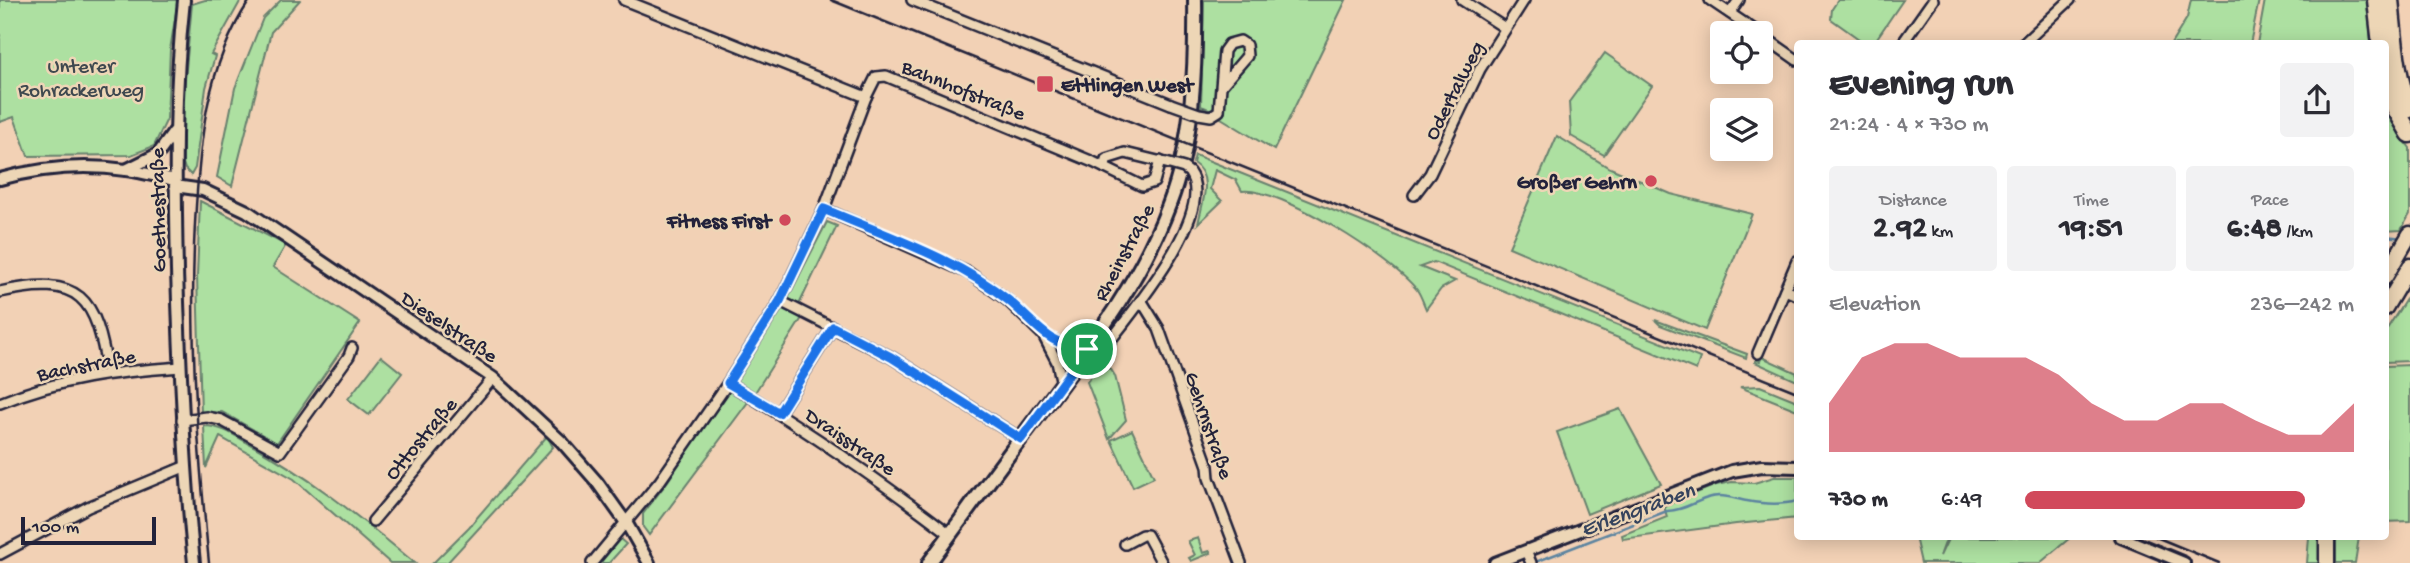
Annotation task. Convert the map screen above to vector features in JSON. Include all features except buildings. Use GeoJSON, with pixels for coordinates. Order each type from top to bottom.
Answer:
{"type":"FeatureCollection","features":[{"type":"Feature","properties":{"kind":"highway"},"geometry":{"type":"LineString","coordinates":[[2376,0],[2381,40]]}},
{"type":"Feature","properties":{"kind":"highway"},"geometry":{"type":"LineString","coordinates":[[2390,0],[2395,108],[2410,134]]}},
{"type":"Feature","properties":{"kind":"highway"},"geometry":{"type":"LineString","coordinates":[[2392,70],[2410,94]]}},
{"type":"Feature","properties":{"kind":"highway"},"geometry":{"type":"LineString","coordinates":[[2392,70],[2410,109]]}},
{"type":"Feature","properties":{"kind":"main road","name":"Rheinstraße"},"geometry":{"type":"LineString","coordinates":[[929,563],[1124,297],[1156,236],[1170,202],[1188,131],[1193,90],[1195,0]]}},
{"type":"Feature","properties":{"kind":"main road"},"geometry":{"type":"LineString","coordinates":[[2389,270],[2410,234]]}},
{"type":"Feature","properties":{"kind":"main road"},"geometry":{"type":"LineString","coordinates":[[2389,301],[2410,266]]}},
{"type":"Feature","properties":{"kind":"main road"},"geometry":{"type":"LineString","coordinates":[[2327,540],[2327,563]]}},
{"type":"Feature","properties":{"kind":"street","name":"Goethestraße"},"geometry":{"type":"LineString","coordinates":[[184,0],[178,50],[174,132],[184,467],[194,563]]}},
{"type":"Feature","properties":{"kind":"street"},"geometry":{"type":"LineString","coordinates":[[592,563],[660,481],[728,383],[780,301],[824,209],[866,97],[624,0]]}},
{"type":"Feature","properties":{"kind":"street"},"geometry":{"type":"LineString","coordinates":[[912,0],[1171,104],[1211,116],[1219,111],[1224,51],[1229,44],[1240,41],[1246,45],[1247,56],[1222,85]]}},
{"type":"Feature","properties":{"kind":"street"},"geometry":{"type":"LineString","coordinates":[[1462,0],[1505,28]]}},
{"type":"Feature","properties":{"kind":"street","name":"Odertalweg"},"geometry":{"type":"LineString","coordinates":[[1414,195],[1430,174],[1480,69],[1524,0]]}},
{"type":"Feature","properties":{"kind":"street"},"geometry":{"type":"LineString","coordinates":[[1710,0],[1741,21]]}},
{"type":"Feature","properties":{"kind":"street"},"geometry":{"type":"LineString","coordinates":[[1730,13],[1739,0]]}},
{"type":"Feature","properties":{"kind":"street"},"geometry":{"type":"LineString","coordinates":[[1905,40],[1933,0]]}},
{"type":"Feature","properties":{"kind":"street"},"geometry":{"type":"LineString","coordinates":[[2027,40],[2070,0]]}},
{"type":"Feature","properties":{"kind":"street"},"geometry":{"type":"LineString","coordinates":[[1773,43],[1794,58]]}},
{"type":"Feature","properties":{"kind":"street","name":"Bahnhofstraße"},"geometry":{"type":"LineString","coordinates":[[866,97],[876,77],[886,76],[1142,186],[1149,186]]}},
{"type":"Feature","properties":{"kind":"street","name":"Dieselstraße"},"geometry":{"type":"LineString","coordinates":[[126,170],[158,154],[174,132]]}},
{"type":"Feature","properties":{"kind":"street"},"geometry":{"type":"LineString","coordinates":[[1105,168],[1106,159],[1121,153],[1132,153],[1163,162]]}},
{"type":"Feature","properties":{"kind":"street","name":"Rheinstraße"},"geometry":{"type":"LineString","coordinates":[[1087,349],[1094,352],[1102,350],[1141,300],[1182,239],[1192,215],[1195,187],[1189,172],[1184,168],[1163,162],[1154,182],[1149,186]]}},
{"type":"Feature","properties":{"kind":"street","name":"Dieselstraße"},"geometry":{"type":"LineString","coordinates":[[0,179],[57,169],[126,170],[203,190],[247,211],[493,378],[562,442],[597,482],[627,524],[649,563]]}},
{"type":"Feature","properties":{"kind":"street"},"geometry":{"type":"LineString","coordinates":[[824,209],[969,273],[1007,300],[1043,335],[1068,348],[1087,349]]}},
{"type":"Feature","properties":{"kind":"street"},"geometry":{"type":"LineString","coordinates":[[1758,353],[1794,268]]}},
{"type":"Feature","properties":{"kind":"street"},"geometry":{"type":"LineString","coordinates":[[0,292],[31,285],[66,289],[86,302],[96,317],[103,337],[108,373]]}},
{"type":"Feature","properties":{"kind":"street"},"geometry":{"type":"LineString","coordinates":[[1785,290],[1794,294]]}},
{"type":"Feature","properties":{"kind":"street","name":"Gehrnstraße"},"geometry":{"type":"LineString","coordinates":[[1141,300],[1159,329],[1241,563]]}},
{"type":"Feature","properties":{"kind":"street"},"geometry":{"type":"LineString","coordinates":[[780,301],[891,357],[1021,439]]}},
{"type":"Feature","properties":{"kind":"street"},"geometry":{"type":"LineString","coordinates":[[779,413],[833,327]]}},
{"type":"Feature","properties":{"kind":"street"},"geometry":{"type":"LineString","coordinates":[[1043,335],[1057,362],[1062,383]]}},
{"type":"Feature","properties":{"kind":"street"},"geometry":{"type":"LineString","coordinates":[[182,420],[207,417],[220,420],[279,452],[349,356],[352,348]]}},
{"type":"Feature","properties":{"kind":"street","name":"Bachstraße"},"geometry":{"type":"LineString","coordinates":[[0,403],[64,382],[108,373],[180,367]]}},
{"type":"Feature","properties":{"kind":"street","name":"Ottostraße"},"geometry":{"type":"LineString","coordinates":[[373,521],[493,378]]}},
{"type":"Feature","properties":{"kind":"street","name":"Draisstraße"},"geometry":{"type":"LineString","coordinates":[[728,383],[779,413],[886,485],[950,534]]}},
{"type":"Feature","properties":{"kind":"street"},"geometry":{"type":"LineString","coordinates":[[1496,563],[1529,558],[1732,471],[1762,466],[1794,467]]}},
{"type":"Feature","properties":{"kind":"street"},"geometry":{"type":"LineString","coordinates":[[5,563],[0,556],[88,507],[184,467]]}},
{"type":"Feature","properties":{"kind":"street"},"geometry":{"type":"LineString","coordinates":[[1125,544],[1147,535],[1162,563]]}},
{"type":"Feature","properties":{"kind":"street"},"geometry":{"type":"LineString","coordinates":[[2128,540],[2184,563]]}},
{"type":"Feature","properties":{"kind":"green space","name":"Unterer Rohrackerweg"},"geometry":{"type":"Polygon","coordinates":[[[0,0],[178,0],[170,50],[167,119],[154,146],[131,155],[28,156],[14,117],[0,122],[0,0]]]}},
{"type":"Feature","properties":{"kind":"green space"},"geometry":{"type":"Polygon","coordinates":[[[205,0],[241,0],[211,54],[215,56],[206,88],[195,168],[191,175],[183,163],[183,101],[192,4],[205,0]]]}},
{"type":"Feature","properties":{"kind":"green space"},"geometry":{"type":"Polygon","coordinates":[[[281,0],[300,0],[271,32],[232,186],[217,177],[235,88],[263,18],[281,0]]]}},
{"type":"Feature","properties":{"kind":"green space"},"geometry":{"type":"Polygon","coordinates":[[[1204,0],[1346,0],[1274,150],[1212,110],[1201,106],[1204,0]]]}},
{"type":"Feature","properties":{"kind":"green space"},"geometry":{"type":"Polygon","coordinates":[[[1838,0],[1903,0],[1876,40],[1860,40],[1831,19],[1832,9],[1838,0]]]}},
{"type":"Feature","properties":{"kind":"green space"},"geometry":{"type":"Polygon","coordinates":[[[2191,0],[2259,0],[2251,40],[2173,40],[2187,18],[2191,0]]]}},
{"type":"Feature","properties":{"kind":"green space"},"geometry":{"type":"Polygon","coordinates":[[[2265,0],[2368,0],[2371,40],[2258,40],[2265,0]]]}},
{"type":"Feature","properties":{"kind":"green space"},"geometry":{"type":"Polygon","coordinates":[[[1605,53],[1652,86],[1604,155],[1571,136],[1569,102],[1605,53]]]}},
{"type":"Feature","properties":{"kind":"green space"},"geometry":{"type":"Polygon","coordinates":[[[2389,107],[2400,135],[2410,148],[2410,214],[2401,230],[2389,231],[2389,107]]]}},
{"type":"Feature","properties":{"kind":"green space"},"geometry":{"type":"Polygon","coordinates":[[[1557,136],[1608,167],[1671,194],[1752,214],[1705,330],[1509,247],[1557,136]]]}},
{"type":"Feature","properties":{"kind":"green space"},"geometry":{"type":"Polygon","coordinates":[[[1195,155],[1700,358],[1696,370],[1434,262],[1420,267],[1455,281],[1441,289],[1426,309],[1418,292],[1404,277],[1361,244],[1282,200],[1242,191],[1236,180],[1215,170],[1210,189],[1222,201],[1198,224],[1205,182],[1199,168],[1193,163],[1195,155]]]}},
{"type":"Feature","properties":{"kind":"green space"},"geometry":{"type":"Polygon","coordinates":[[[200,201],[286,245],[273,267],[360,323],[277,443],[222,412],[201,413],[197,276],[200,201]]]}},
{"type":"Feature","properties":{"kind":"green space"},"geometry":{"type":"Polygon","coordinates":[[[827,222],[837,226],[795,313],[802,318],[754,394],[649,535],[643,527],[643,514],[668,481],[785,303],[827,222]]]}},
{"type":"Feature","properties":{"kind":"green space"},"geometry":{"type":"Polygon","coordinates":[[[2410,293],[2410,361],[2389,362],[2389,326],[2410,293]]]}},
{"type":"Feature","properties":{"kind":"green space"},"geometry":{"type":"Polygon","coordinates":[[[1655,320],[1747,354],[1746,358],[1660,325],[1655,320]]]}},
{"type":"Feature","properties":{"kind":"green space"},"geometry":{"type":"Polygon","coordinates":[[[381,356],[402,373],[369,415],[348,399],[381,356]]]}},
{"type":"Feature","properties":{"kind":"green space"},"geometry":{"type":"Polygon","coordinates":[[[1762,357],[1794,372],[1794,380],[1755,362],[1762,357]]]}},
{"type":"Feature","properties":{"kind":"green space"},"geometry":{"type":"Polygon","coordinates":[[[2410,365],[2410,521],[2389,522],[2389,366],[2410,365]]]}},
{"type":"Feature","properties":{"kind":"green space"},"geometry":{"type":"Polygon","coordinates":[[[1110,368],[1115,376],[1126,420],[1109,439],[1087,382],[1094,372],[1110,368]]]}},
{"type":"Feature","properties":{"kind":"green space"},"geometry":{"type":"Polygon","coordinates":[[[1760,386],[1794,400],[1794,409],[1740,387],[1760,386]]]}},
{"type":"Feature","properties":{"kind":"green space"},"geometry":{"type":"Polygon","coordinates":[[[1620,409],[1661,484],[1587,514],[1557,432],[1620,409]]]}},
{"type":"Feature","properties":{"kind":"green space"},"geometry":{"type":"Polygon","coordinates":[[[204,426],[227,432],[293,470],[355,514],[415,563],[390,563],[294,479],[220,437],[206,468],[204,426]]]}},
{"type":"Feature","properties":{"kind":"green space"},"geometry":{"type":"Polygon","coordinates":[[[1132,430],[1154,477],[1133,487],[1111,440],[1132,430]]]}},
{"type":"Feature","properties":{"kind":"green space"},"geometry":{"type":"Polygon","coordinates":[[[547,436],[553,447],[447,563],[433,563],[469,527],[547,436]]]}},
{"type":"Feature","properties":{"kind":"green space"},"geometry":{"type":"Polygon","coordinates":[[[1774,477],[1794,477],[1794,518],[1623,539],[1622,535],[1667,517],[1664,506],[1716,485],[1732,482],[1754,483],[1774,477]]]}},
{"type":"Feature","properties":{"kind":"green space"},"geometry":{"type":"Polygon","coordinates":[[[1198,538],[1203,553],[1211,553],[1191,561],[1189,558],[1195,555],[1188,541],[1198,538]]]}},
{"type":"Feature","properties":{"kind":"green space"},"geometry":{"type":"Polygon","coordinates":[[[620,539],[626,544],[609,563],[600,563],[620,539]]]}},
{"type":"Feature","properties":{"kind":"green space"},"geometry":{"type":"Polygon","coordinates":[[[1916,540],[1946,540],[1940,556],[1948,540],[2067,540],[2040,563],[1921,563],[1916,540]]]}},
{"type":"Feature","properties":{"kind":"green space"},"geometry":{"type":"Polygon","coordinates":[[[2309,540],[2320,540],[2320,563],[2307,563],[2309,540]]]}},
{"type":"Feature","properties":{"kind":"green space"},"geometry":{"type":"Polygon","coordinates":[[[2336,540],[2359,540],[2355,563],[2336,563],[2336,540]]]}},
{"type":"Feature","properties":{"kind":"waterway","name":"Erlengraben"},"geometry":{"type":"LineString","coordinates":[[2389,236],[2403,238]]}},
{"type":"Feature","properties":{"kind":"waterway","name":"Erlengraben"},"geometry":{"type":"LineString","coordinates":[[1533,563],[1667,511],[1681,509],[1713,497],[1723,496],[1766,503],[1794,502]]}},
{"type":"Feature","properties":{"kind":"railway"},"geometry":{"type":"LineString","coordinates":[[209,563],[194,351],[193,266],[199,166],[214,80],[223,52],[250,0]]}},
{"type":"Feature","properties":{"kind":"railway"},"geometry":{"type":"LineString","coordinates":[[831,0],[1794,391]]}},
{"type":"Feature","properties":{"kind":"railway"},"geometry":{"type":"LineString","coordinates":[[2163,540],[2219,563]]}},
{"type":"Feature","properties":{"kind":"place","name":"Ettlingen West"},"geometry":{"type":"Point","coordinates":[1045,84]}},
{"type":"Feature","properties":{"kind":"place","name":"Großer Gehrn"},"geometry":{"type":"Point","coordinates":[1651,181]}},
{"type":"Feature","properties":{"kind":"place","name":"Fitness First"},"geometry":{"type":"Point","coordinates":[785,220]}},
{"type":"Feature","properties":{"kind":"route"},"geometry":{"type":"LineString","coordinates":[[824,209],[969,273],[1007,300],[1043,335],[1068,348],[1087,349],[1021,439],[891,357],[833,327],[779,413],[728,383],[780,301],[824,209]]}}]}
